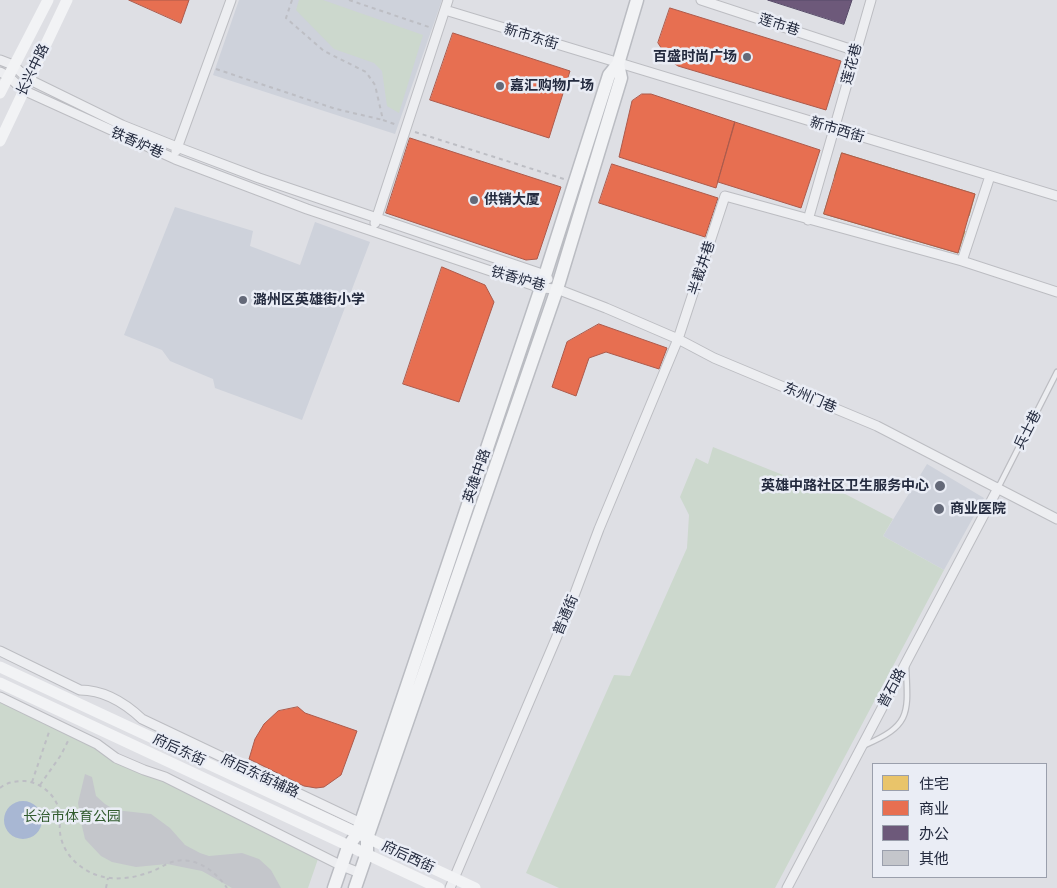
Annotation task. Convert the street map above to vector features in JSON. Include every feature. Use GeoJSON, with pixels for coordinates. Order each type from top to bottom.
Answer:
{"type":"FeatureCollection","features":[{"type":"Feature","properties":{"kind":"main road","name":"长兴中路"},"geometry":{"type":"LineString","coordinates":[[0,93],[7,71],[48,0]]}},
{"type":"Feature","properties":{"kind":"main road","name":"长兴中路"},"geometry":{"type":"LineString","coordinates":[[0,141],[67,0]]}},
{"type":"Feature","properties":{"kind":"main road","name":"英雄中路"},"geometry":{"type":"LineString","coordinates":[[355,888],[367,853],[362,832],[609,75],[618,64],[637,0]]}},
{"type":"Feature","properties":{"kind":"main road","name":"英雄中路"},"geometry":{"type":"LineString","coordinates":[[334,888],[348,847],[362,832],[557,289],[621,78],[618,64]]}},
{"type":"Feature","properties":{"kind":"main road","name":"府后东街"},"geometry":{"type":"LineString","coordinates":[[0,666],[362,832]]}},
{"type":"Feature","properties":{"kind":"main road","name":"府后东街"},"geometry":{"type":"LineString","coordinates":[[0,683],[348,847],[367,853]]}},
{"type":"Feature","properties":{"kind":"main road","name":"府后西街"},"geometry":{"type":"LineString","coordinates":[[362,832],[452,883],[475,888]]}},
{"type":"Feature","properties":{"kind":"main road","name":"府后西街"},"geometry":{"type":"LineString","coordinates":[[367,853],[439,888]]}},
{"type":"Feature","properties":{"kind":"street"},"geometry":{"type":"LineString","coordinates":[[175,159],[177,148],[231,0]]}},
{"type":"Feature","properties":{"kind":"street"},"geometry":{"type":"LineString","coordinates":[[372,230],[378,219],[448,0]]}},
{"type":"Feature","properties":{"kind":"street","name":"莲市巷"},"geometry":{"type":"LineString","coordinates":[[701,0],[856,51]]}},
{"type":"Feature","properties":{"kind":"street","name":"莲花巷"},"geometry":{"type":"LineString","coordinates":[[808,220],[871,0]]}},
{"type":"Feature","properties":{"kind":"street","name":"新市东街"},"geometry":{"type":"LineString","coordinates":[[445,10],[618,64]]}},
{"type":"Feature","properties":{"kind":"street"},"geometry":{"type":"LineString","coordinates":[[0,60],[7,71]]}},
{"type":"Feature","properties":{"kind":"street","name":"新市西街"},"geometry":{"type":"LineString","coordinates":[[618,64],[1057,196]]}},
{"type":"Feature","properties":{"kind":"street","name":"铁香炉巷"},"geometry":{"type":"LineString","coordinates":[[7,71],[28,79],[122,125],[177,148],[544,275],[557,289]]}},
{"type":"Feature","properties":{"kind":"street","name":"铁香炉巷"},"geometry":{"type":"LineString","coordinates":[[7,71],[23,90],[175,159],[541,288],[557,289]]}},
{"type":"Feature","properties":{"kind":"street"},"geometry":{"type":"LineString","coordinates":[[962,261],[990,176]]}},
{"type":"Feature","properties":{"kind":"street","name":"半截井巷"},"geometry":{"type":"LineString","coordinates":[[678,339],[725,196],[808,220]]}},
{"type":"Feature","properties":{"kind":"street"},"geometry":{"type":"LineString","coordinates":[[808,220],[962,261],[1057,292]]}},
{"type":"Feature","properties":{"kind":"street","name":"东州门巷"},"geometry":{"type":"LineString","coordinates":[[557,289],[678,339],[714,358],[877,426],[1057,519]]}},
{"type":"Feature","properties":{"kind":"street","name":"普通街"},"geometry":{"type":"LineString","coordinates":[[452,883],[572,601],[602,520],[678,339]]}},
{"type":"Feature","properties":{"kind":"street","name":"普石路"},"geometry":{"type":"LineString","coordinates":[[787,888],[998,488]]}},
{"type":"Feature","properties":{"kind":"street","name":"府后东街辅路"},"geometry":{"type":"LineString","coordinates":[[0,651],[80,690],[93,690],[128,706],[142,719],[362,832]]}},
{"type":"Feature","properties":{"kind":"street"},"geometry":{"type":"LineString","coordinates":[[0,697],[97,744],[116,758],[165,777],[342,866],[360,872]]}},
{"type":"Feature","properties":{"kind":"lane","name":"兵士巷"},"geometry":{"type":"LineString","coordinates":[[998,488],[1057,372]]}},
{"type":"Feature","properties":{"kind":"lane"},"geometry":{"type":"LineString","coordinates":[[861,747],[889,734],[904,718],[908,702],[906,662]]}},
{"type":"Feature","properties":{"kind":"path"},"geometry":{"type":"LineString","coordinates":[[349,0],[438,30]]}},
{"type":"Feature","properties":{"kind":"path"},"geometry":{"type":"LineString","coordinates":[[207,65],[336,109],[383,120]]}},
{"type":"Feature","properties":{"kind":"path"},"geometry":{"type":"LineString","coordinates":[[32,782],[42,748],[54,723]]}},
{"type":"Feature","properties":{"kind":"path"},"geometry":{"type":"LineString","coordinates":[[40,785],[61,755],[72,732]]}},
{"type":"Feature","properties":{"kind":"path"},"geometry":{"type":"LineString","coordinates":[[0,788],[17,781],[32,782],[40,785],[53,796],[58,806],[60,836],[71,857],[81,868],[92,874],[108,878],[132,876],[154,871],[175,861],[182,861],[207,867],[218,875],[227,888]]}},
{"type":"Feature","properties":{"kind":"path"},"geometry":{"type":"LineString","coordinates":[[106,888],[108,878]]}},
{"type":"Feature","properties":{"kind":"shaded area"},"geometry":{"type":"Polygon","coordinates":[[[239,0],[442,0],[395,134],[213,75],[239,0]]]}},
{"type":"Feature","properties":{"kind":"shaded area","name":"潞州区英雄街小学"},"geometry":{"type":"Polygon","coordinates":[[[175,207],[253,231],[250,246],[300,265],[315,222],[370,242],[302,420],[215,388],[213,379],[170,361],[162,350],[124,335],[175,207]]]}},
{"type":"Feature","properties":{"kind":"shaded area","name":"商业医院"},"geometry":{"type":"Polygon","coordinates":[[[927,464],[984,498],[944,570],[883,536],[927,464]]]}},
{"type":"Feature","properties":{"kind":"green space"},"geometry":{"type":"Polygon","coordinates":[[[299,0],[323,0],[423,35],[399,113],[387,106],[382,71],[374,63],[334,49],[296,10],[299,0]]]}},
{"type":"Feature","properties":{"kind":"green space"},"geometry":{"type":"Polygon","coordinates":[[[713,447],[823,491],[828,485],[893,519],[883,536],[944,570],[775,888],[559,888],[526,873],[614,675],[630,676],[687,548],[689,515],[680,497],[696,458],[708,464],[713,447]]]}},
{"type":"Feature","properties":{"kind":"green space","name":"长治市体育公园"},"geometry":{"type":"Polygon","coordinates":[[[0,701],[318,859],[308,888],[0,888],[0,701]]]}},
{"type":"Feature","properties":{"kind":"water"},"geometry":{"type":"Polygon","coordinates":[[[23,801],[36,807],[42,820],[36,833],[23,839],[10,833],[4,820],[10,807],[23,801]]]}},
{"type":"Feature","properties":{"kind":"building: 住宅"},"geometry":{"type":"Polygon","coordinates":[[[842,153],[975,194],[969,216],[835,176],[842,153]]]}},
{"type":"Feature","properties":{"kind":"building: 住宅"},"geometry":{"type":"Polygon","coordinates":[[[831,191],[965,231],[958,253],[824,214],[831,191]]]}},
{"type":"Feature","properties":{"kind":"building: 商业"},"geometry":{"type":"Polygon","coordinates":[[[129,0],[189,0],[181,23],[129,0]]]}},
{"type":"Feature","properties":{"kind":"building: 商业","name":"百盛时尚广场"},"geometry":{"type":"Polygon","coordinates":[[[670,8],[841,61],[826,110],[678,66],[669,60],[658,43],[670,8]]]}},
{"type":"Feature","properties":{"kind":"building: 商业","name":"嘉汇购物广场"},"geometry":{"type":"Polygon","coordinates":[[[453,33],[570,71],[549,138],[430,100],[453,33]]]}},
{"type":"Feature","properties":{"kind":"building: 商业"},"geometry":{"type":"Polygon","coordinates":[[[642,94],[651,94],[735,122],[716,188],[619,157],[632,101],[642,94]]]}},
{"type":"Feature","properties":{"kind":"building: 商业"},"geometry":{"type":"Polygon","coordinates":[[[735,122],[820,150],[801,208],[718,182],[735,122]]]}},
{"type":"Feature","properties":{"kind":"building: 商业","name":"供销大厦"},"geometry":{"type":"Polygon","coordinates":[[[410,138],[561,187],[537,259],[526,260],[386,213],[410,138]]]}},
{"type":"Feature","properties":{"kind":"building: 商业"},"geometry":{"type":"Polygon","coordinates":[[[842,153],[975,194],[958,253],[824,214],[842,153]]]}},
{"type":"Feature","properties":{"kind":"building: 商业"},"geometry":{"type":"Polygon","coordinates":[[[612,164],[718,198],[705,237],[599,203],[612,164]]]}},
{"type":"Feature","properties":{"kind":"building: 商业"},"geometry":{"type":"Polygon","coordinates":[[[442,267],[485,285],[494,302],[459,402],[403,384],[442,267]]]}},
{"type":"Feature","properties":{"kind":"building: 商业"},"geometry":{"type":"Polygon","coordinates":[[[599,324],[667,348],[659,369],[606,352],[589,358],[576,396],[552,387],[567,342],[599,324]]]}},
{"type":"Feature","properties":{"kind":"building: 商业"},"geometry":{"type":"Polygon","coordinates":[[[298,707],[305,713],[357,731],[341,775],[324,787],[304,786],[249,759],[255,739],[264,724],[278,711],[298,707]]]}},
{"type":"Feature","properties":{"kind":"building: 办公"},"geometry":{"type":"Polygon","coordinates":[[[768,0],[852,0],[844,24],[768,0]]]}},
{"type":"Feature","properties":{"kind":"building: 其他"},"geometry":{"type":"Polygon","coordinates":[[[85,774],[92,777],[96,796],[115,810],[151,814],[170,828],[185,845],[200,853],[209,856],[242,853],[259,859],[271,870],[281,888],[232,888],[202,871],[167,864],[136,867],[112,862],[101,856],[85,839],[82,826],[78,803],[85,774]]]}},
{"type":"Feature","properties":{"kind":"place","name":"百盛时尚广场"},"geometry":{"type":"Point","coordinates":[747,57]}},
{"type":"Feature","properties":{"kind":"place","name":"嘉汇购物广场"},"geometry":{"type":"Point","coordinates":[500,86]}},
{"type":"Feature","properties":{"kind":"place","name":"供销大厦"},"geometry":{"type":"Point","coordinates":[474,200]}},
{"type":"Feature","properties":{"kind":"place","name":"潞州区英雄街小学"},"geometry":{"type":"Point","coordinates":[243,300]}},
{"type":"Feature","properties":{"kind":"place","name":"英雄中路社区卫生服务中心"},"geometry":{"type":"Point","coordinates":[940,486]}},
{"type":"Feature","properties":{"kind":"place","name":"商业医院"},"geometry":{"type":"Point","coordinates":[939,509]}}]}
